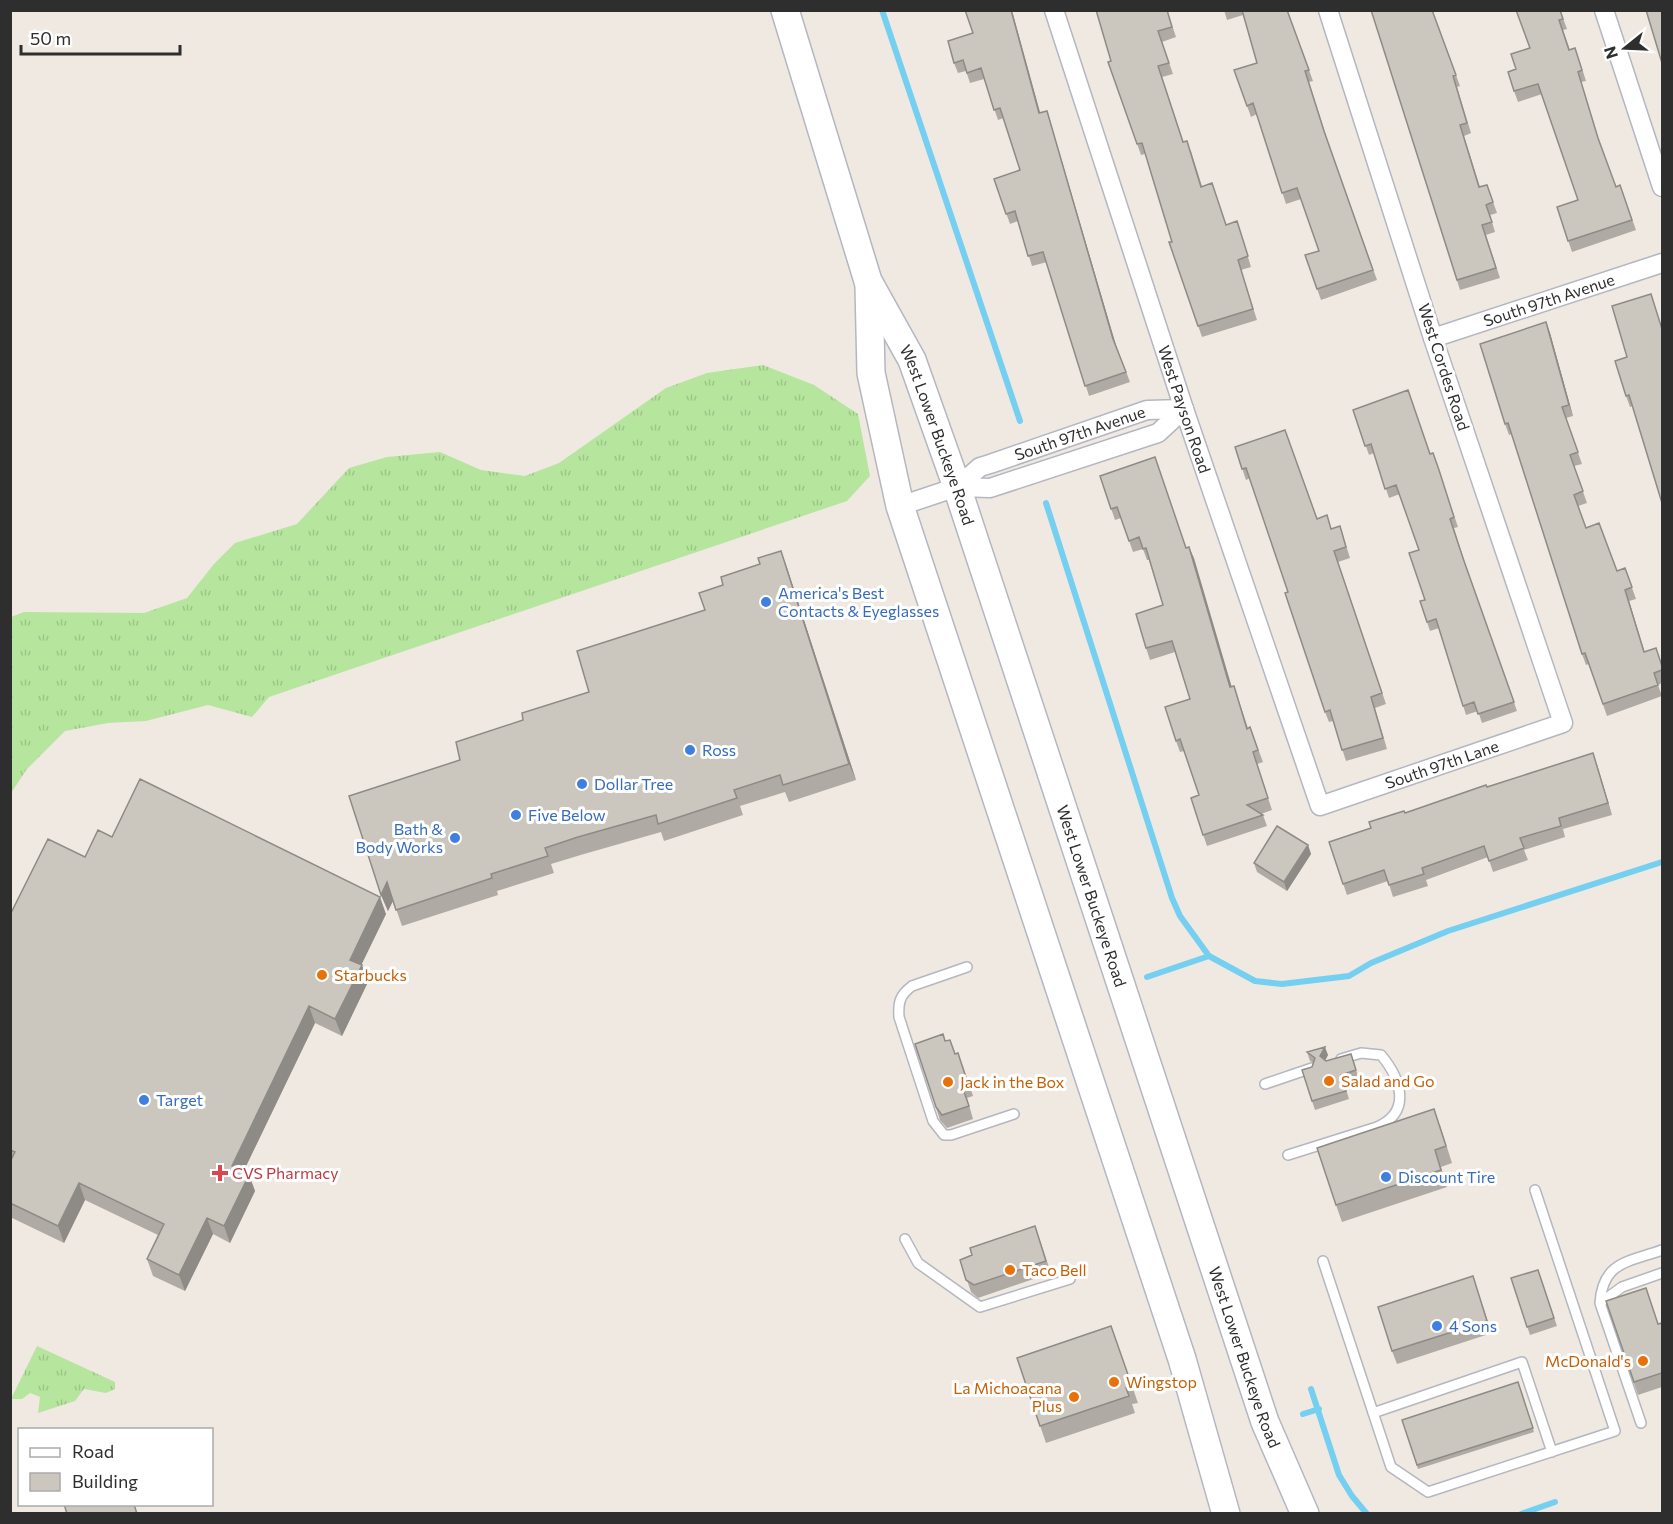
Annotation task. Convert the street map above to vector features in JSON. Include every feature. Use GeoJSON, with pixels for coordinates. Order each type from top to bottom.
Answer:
{"type":"FeatureCollection","features":[{"type":"Feature","properties":{"kind":"main road","name":"West Lower Buckeye Road"},"geometry":{"type":"LineString","coordinates":[[785,10],[868,281],[912,360],[957,487],[1264,1422],[1305,1514]]}},
{"type":"Feature","properties":{"kind":"main road","name":"West Lower Buckeye Road"},"geometry":{"type":"LineString","coordinates":[[868,281],[871,373],[900,506],[1182,1359],[1226,1514]]}},
{"type":"Feature","properties":{"kind":"street","name":"West Payson Road"},"geometry":{"type":"LineString","coordinates":[[1054,10],[1184,408],[1320,807]]}},
{"type":"Feature","properties":{"kind":"street","name":"West Cordes Road"},"geometry":{"type":"LineString","coordinates":[[1328,10],[1433,338],[1563,723]]}},
{"type":"Feature","properties":{"kind":"street"},"geometry":{"type":"LineString","coordinates":[[1604,10],[1662,187]]}},
{"type":"Feature","properties":{"kind":"street","name":"South 97th Avenue"},"geometry":{"type":"LineString","coordinates":[[1433,338],[1662,263]]}},
{"type":"Feature","properties":{"kind":"street","name":"South 97th Avenue"},"geometry":{"type":"LineString","coordinates":[[957,487],[980,468],[1147,410],[1184,408]]}},
{"type":"Feature","properties":{"kind":"street","name":"South 97th Avenue"},"geometry":{"type":"LineString","coordinates":[[900,506],[957,487],[990,488],[1158,433],[1184,408]]}},
{"type":"Feature","properties":{"kind":"street","name":"South 97th Lane"},"geometry":{"type":"LineString","coordinates":[[1320,807],[1563,723]]}},
{"type":"Feature","properties":{"kind":"lane"},"geometry":{"type":"LineString","coordinates":[[967,967],[912,986],[898,1002],[899,1017],[938,1130],[951,1135],[1014,1114]]}},
{"type":"Feature","properties":{"kind":"lane"},"geometry":{"type":"LineString","coordinates":[[1288,1155],[1390,1121],[1398,1112],[1401,1103],[1397,1085],[1391,1066],[1381,1055],[1360,1053],[1330,1063]]}},
{"type":"Feature","properties":{"kind":"lane"},"geometry":{"type":"LineString","coordinates":[[1265,1084],[1312,1068]]}},
{"type":"Feature","properties":{"kind":"lane"},"geometry":{"type":"LineString","coordinates":[[1323,1260],[1391,1467],[1428,1492],[1552,1452],[1615,1431],[1535,1190]]}},
{"type":"Feature","properties":{"kind":"lane"},"geometry":{"type":"LineString","coordinates":[[905,1239],[918,1263],[972,1305],[980,1307],[1070,1279]]}},
{"type":"Feature","properties":{"kind":"lane"},"geometry":{"type":"LineString","coordinates":[[1641,1423],[1600,1303],[1602,1284],[1617,1266],[1662,1250]]}},
{"type":"Feature","properties":{"kind":"lane"},"geometry":{"type":"LineString","coordinates":[[1600,1303],[1622,1287],[1662,1273]]}},
{"type":"Feature","properties":{"kind":"lane"},"geometry":{"type":"LineString","coordinates":[[1373,1413],[1522,1362],[1552,1452]]}},
{"type":"Feature","properties":{"kind":"green space"},"geometry":{"type":"Polygon","coordinates":[[[763,365],[814,385],[858,414],[870,476],[847,501],[269,697],[252,717],[208,705],[146,721],[108,723],[65,731],[27,769],[11,793],[11,617],[24,612],[144,613],[187,598],[214,564],[235,543],[297,524],[349,468],[387,457],[440,452],[481,470],[525,476],[559,463],[666,388],[707,373],[763,365]]]}},
{"type":"Feature","properties":{"kind":"green space"},"geometry":{"type":"Polygon","coordinates":[[[37,1346],[115,1382],[115,1389],[106,1393],[84,1389],[75,1401],[38,1413],[40,1397],[30,1393],[22,1399],[11,1399],[37,1346]]]}},
{"type":"Feature","properties":{"kind":"building"},"geometry":{"type":"Polygon","coordinates":[[[965,10],[1011,10],[1039,113],[1047,111],[1113,339],[1126,372],[1085,386],[1043,252],[1028,256],[1015,211],[1006,214],[994,179],[1020,170],[1000,108],[994,110],[981,68],[967,73],[963,60],[954,63],[948,41],[973,33],[965,10]]]}},
{"type":"Feature","properties":{"kind":"building"},"geometry":{"type":"Polygon","coordinates":[[[1096,10],[1167,10],[1172,27],[1158,31],[1169,63],[1158,66],[1183,142],[1187,141],[1201,187],[1212,183],[1226,225],[1237,221],[1248,256],[1238,260],[1253,309],[1198,326],[1169,242],[1172,242],[1142,143],[1137,144],[1108,62],[1111,61],[1096,10]]]}},
{"type":"Feature","properties":{"kind":"building"},"geometry":{"type":"Polygon","coordinates":[[[1242,10],[1287,10],[1309,70],[1305,71],[1324,131],[1373,270],[1317,289],[1305,255],[1319,251],[1297,188],[1282,193],[1253,103],[1247,106],[1234,70],[1257,63],[1242,10]]]}},
{"type":"Feature","properties":{"kind":"building"},"geometry":{"type":"Polygon","coordinates":[[[1371,10],[1432,10],[1456,75],[1453,76],[1467,123],[1460,125],[1479,187],[1487,185],[1493,202],[1486,205],[1492,222],[1482,225],[1496,268],[1457,280],[1371,10]]]}},
{"type":"Feature","properties":{"kind":"building"},"geometry":{"type":"Polygon","coordinates":[[[1516,10],[1560,10],[1563,19],[1559,20],[1569,50],[1575,48],[1582,70],[1578,72],[1598,138],[1616,187],[1620,185],[1632,220],[1568,241],[1557,207],[1578,200],[1538,84],[1514,91],[1508,72],[1516,69],[1511,54],[1530,48],[1516,10]]]}},
{"type":"Feature","properties":{"kind":"building"},"geometry":{"type":"Polygon","coordinates":[[[1646,10],[1662,10],[1662,63],[1646,10]]]}},
{"type":"Feature","properties":{"kind":"building"},"geometry":{"type":"Polygon","coordinates":[[[1651,294],[1662,329],[1662,503],[1629,395],[1626,396],[1615,361],[1627,357],[1612,306],[1651,294]]]}},
{"type":"Feature","properties":{"kind":"building"},"geometry":{"type":"Polygon","coordinates":[[[1546,322],[1569,405],[1562,407],[1578,452],[1570,455],[1583,491],[1574,495],[1586,528],[1599,523],[1617,571],[1625,568],[1632,587],[1625,590],[1644,652],[1656,648],[1662,666],[1662,670],[1654,673],[1658,685],[1603,704],[1585,653],[1582,654],[1508,423],[1505,424],[1480,344],[1546,322]]]}},
{"type":"Feature","properties":{"kind":"building"},"geometry":{"type":"Polygon","coordinates":[[[1408,390],[1430,454],[1433,453],[1439,470],[1454,517],[1450,519],[1514,702],[1478,714],[1474,702],[1463,706],[1436,619],[1427,622],[1420,601],[1425,600],[1409,553],[1419,550],[1396,485],[1385,489],[1371,444],[1365,446],[1353,410],[1408,390]]]}},
{"type":"Feature","properties":{"kind":"building"},"geometry":{"type":"Polygon","coordinates":[[[1285,430],[1317,519],[1327,515],[1331,529],[1340,526],[1346,547],[1334,551],[1382,693],[1371,697],[1383,738],[1342,750],[1330,710],[1325,712],[1246,468],[1242,469],[1235,447],[1285,430]]]}},
{"type":"Feature","properties":{"kind":"building"},"geometry":{"type":"Polygon","coordinates":[[[1155,457],[1186,548],[1189,547],[1230,687],[1234,686],[1247,729],[1250,727],[1258,750],[1253,752],[1268,798],[1247,805],[1263,815],[1203,835],[1191,798],[1199,795],[1180,739],[1176,741],[1165,707],[1190,699],[1172,641],[1146,648],[1136,614],[1163,605],[1146,548],[1143,549],[1139,537],[1129,541],[1117,507],[1111,509],[1100,476],[1155,457]]]}},
{"type":"Feature","properties":{"kind":"building"},"geometry":{"type":"Polygon","coordinates":[[[781,551],[849,764],[783,785],[780,775],[734,790],[737,798],[658,824],[656,815],[578,837],[545,848],[548,856],[491,874],[492,878],[396,910],[387,882],[381,895],[349,796],[460,760],[456,742],[523,720],[522,713],[589,692],[577,651],[705,610],[699,593],[723,585],[721,577],[760,564],[758,558],[781,551]]]}},
{"type":"Feature","properties":{"kind":"building"},"geometry":{"type":"Polygon","coordinates":[[[1593,753],[1608,803],[1559,818],[1561,826],[1520,838],[1524,848],[1489,861],[1484,846],[1422,868],[1424,874],[1389,885],[1384,870],[1343,884],[1329,842],[1371,828],[1369,822],[1404,811],[1405,813],[1486,785],[1487,787],[1593,753]]]}},
{"type":"Feature","properties":{"kind":"building","name":"Target"},"geometry":{"type":"Polygon","coordinates":[[[140,779],[380,897],[350,960],[362,965],[335,1019],[309,1006],[232,1166],[249,1175],[224,1226],[207,1218],[179,1275],[147,1259],[164,1224],[79,1183],[58,1226],[10,1203],[10,1162],[15,1152],[10,1150],[10,915],[48,839],[85,857],[98,830],[112,837],[140,779]]]}},
{"type":"Feature","properties":{"kind":"building"},"geometry":{"type":"Polygon","coordinates":[[[1277,826],[1308,845],[1284,882],[1254,863],[1277,826]]]}},
{"type":"Feature","properties":{"kind":"building","name":"Jack in the Box"},"geometry":{"type":"Polygon","coordinates":[[[943,1034],[945,1041],[950,1040],[955,1054],[958,1053],[968,1084],[962,1086],[969,1106],[942,1115],[936,1107],[915,1044],[943,1034]]]}},
{"type":"Feature","properties":{"kind":"building","name":"Salad and Go"},"geometry":{"type":"Polygon","coordinates":[[[1325,1047],[1320,1056],[1326,1061],[1351,1054],[1356,1070],[1341,1075],[1346,1091],[1312,1101],[1302,1070],[1312,1067],[1315,1058],[1307,1052],[1325,1047]]]}},
{"type":"Feature","properties":{"kind":"building","name":"Discount Tire"},"geometry":{"type":"Polygon","coordinates":[[[1434,1109],[1446,1146],[1435,1150],[1441,1170],[1336,1205],[1317,1148],[1434,1109]]]}},
{"type":"Feature","properties":{"kind":"building","name":"Taco Bell"},"geometry":{"type":"Polygon","coordinates":[[[1035,1226],[1046,1261],[974,1285],[966,1280],[960,1260],[972,1255],[970,1248],[1035,1226]]]}},
{"type":"Feature","properties":{"kind":"building"},"geometry":{"type":"Polygon","coordinates":[[[1538,1270],[1554,1318],[1527,1327],[1511,1278],[1538,1270]]]}},
{"type":"Feature","properties":{"kind":"building","name":"4 Sons"},"geometry":{"type":"Polygon","coordinates":[[[1473,1276],[1487,1321],[1392,1351],[1378,1307],[1473,1276]]]}},
{"type":"Feature","properties":{"kind":"building","name":"McDonald's"},"geometry":{"type":"Polygon","coordinates":[[[1646,1288],[1658,1324],[1662,1323],[1662,1373],[1634,1382],[1606,1301],[1646,1288]]]}},
{"type":"Feature","properties":{"kind":"building"},"geometry":{"type":"Polygon","coordinates":[[[1111,1326],[1132,1386],[1126,1388],[1129,1396],[1040,1426],[1017,1358],[1111,1326]]]}},
{"type":"Feature","properties":{"kind":"building"},"geometry":{"type":"Polygon","coordinates":[[[1518,1382],[1533,1428],[1417,1465],[1402,1420],[1518,1382]]]}},
{"type":"Feature","properties":{"kind":"building"},"geometry":{"type":"Polygon","coordinates":[[[65,1506],[135,1506],[137,1514],[67,1514],[65,1506]]]}},
{"type":"Feature","properties":{"kind":"waterway"},"geometry":{"type":"LineString","coordinates":[[882,10],[1020,421]]}},
{"type":"Feature","properties":{"kind":"waterway"},"geometry":{"type":"LineString","coordinates":[[1046,503],[1172,898],[1180,916],[1209,956],[1255,981],[1282,984],[1349,976],[1371,963],[1448,931],[1662,862]]}},
{"type":"Feature","properties":{"kind":"waterway"},"geometry":{"type":"LineString","coordinates":[[1147,977],[1209,956]]}},
{"type":"Feature","properties":{"kind":"waterway"},"geometry":{"type":"LineString","coordinates":[[1311,1389],[1339,1475],[1367,1514]]}},
{"type":"Feature","properties":{"kind":"waterway"},"geometry":{"type":"LineString","coordinates":[[1303,1414],[1319,1409]]}},
{"type":"Feature","properties":{"kind":"waterway"},"geometry":{"type":"LineString","coordinates":[[1521,1514],[1555,1502]]}},
{"type":"Feature","properties":{"kind":"place","name":"America's Best Contacts & Eyeglasses"},"geometry":{"type":"Point","coordinates":[766,602]}},
{"type":"Feature","properties":{"kind":"place","name":"Ross"},"geometry":{"type":"Point","coordinates":[690,750]}},
{"type":"Feature","properties":{"kind":"place","name":"Dollar Tree"},"geometry":{"type":"Point","coordinates":[582,784]}},
{"type":"Feature","properties":{"kind":"place","name":"Five Below"},"geometry":{"type":"Point","coordinates":[516,815]}},
{"type":"Feature","properties":{"kind":"place","name":"Bath & Body Works"},"geometry":{"type":"Point","coordinates":[455,838]}},
{"type":"Feature","properties":{"kind":"place","name":"Starbucks"},"geometry":{"type":"Point","coordinates":[322,975]}},
{"type":"Feature","properties":{"kind":"place","name":"Salad and Go"},"geometry":{"type":"Point","coordinates":[1329,1081]}},
{"type":"Feature","properties":{"kind":"place","name":"Jack in the Box"},"geometry":{"type":"Point","coordinates":[948,1082]}},
{"type":"Feature","properties":{"kind":"place","name":"Target"},"geometry":{"type":"Point","coordinates":[144,1100]}},
{"type":"Feature","properties":{"kind":"place","name":"CVS Pharmacy"},"geometry":{"type":"Point","coordinates":[220,1173]}},
{"type":"Feature","properties":{"kind":"place","name":"Discount Tire"},"geometry":{"type":"Point","coordinates":[1386,1177]}},
{"type":"Feature","properties":{"kind":"place","name":"Taco Bell"},"geometry":{"type":"Point","coordinates":[1010,1270]}},
{"type":"Feature","properties":{"kind":"place","name":"4 Sons"},"geometry":{"type":"Point","coordinates":[1437,1326]}},
{"type":"Feature","properties":{"kind":"place","name":"McDonald's"},"geometry":{"type":"Point","coordinates":[1643,1361]}},
{"type":"Feature","properties":{"kind":"place","name":"Wingstop"},"geometry":{"type":"Point","coordinates":[1114,1382]}},
{"type":"Feature","properties":{"kind":"place","name":"La Michoacana Plus"},"geometry":{"type":"Point","coordinates":[1074,1397]}}]}
